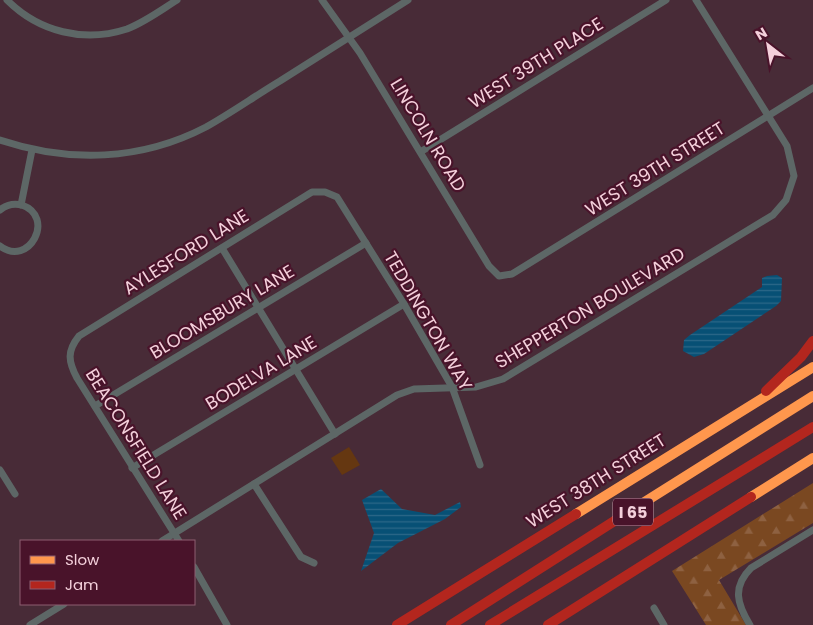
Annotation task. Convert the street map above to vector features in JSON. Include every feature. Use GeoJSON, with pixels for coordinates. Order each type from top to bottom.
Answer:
{"type":"FeatureCollection","features":[{"type":"Feature","properties":{"kind":"main road"},"geometry":{"type":"LineString","coordinates":[[752,405],[802,357],[813,341]]}},
{"type":"Feature","properties":{"kind":"main road","name":"WEST 38TH STREET"},"geometry":{"type":"LineString","coordinates":[[397,625],[626,480],[813,367]]}},
{"type":"Feature","properties":{"kind":"main road","name":"I 65"},"geometry":{"type":"LineString","coordinates":[[451,625],[813,396]]}},
{"type":"Feature","properties":{"kind":"main road","name":"I 65"},"geometry":{"type":"LineString","coordinates":[[490,625],[813,427]]}},
{"type":"Feature","properties":{"kind":"main road"},"geometry":{"type":"LineString","coordinates":[[548,625],[813,458]]}},
{"type":"Feature","properties":{"kind":"street"},"geometry":{"type":"LineString","coordinates":[[7,0],[22,13],[43,25],[60,32],[91,35],[127,29],[177,0]]}},
{"type":"Feature","properties":{"kind":"street","name":"LINCOLN ROAD"},"geometry":{"type":"LineString","coordinates":[[322,0],[360,53],[422,152],[489,266],[499,276],[512,274]]}},
{"type":"Feature","properties":{"kind":"street"},"geometry":{"type":"LineString","coordinates":[[0,140],[32,150],[62,155],[112,155],[146,150],[172,142],[210,124],[408,0]]}},
{"type":"Feature","properties":{"kind":"street","name":"WEST 39TH PLACE"},"geometry":{"type":"LineString","coordinates":[[422,152],[666,0]]}},
{"type":"Feature","properties":{"kind":"street","name":"SHEPPERTON BOULEVARD"},"geometry":{"type":"LineString","coordinates":[[164,540],[397,395],[414,389],[476,387],[503,379],[773,215],[786,200],[794,176],[787,146],[696,0]]}},
{"type":"Feature","properties":{"kind":"street","name":"WEST 39TH STREET"},"geometry":{"type":"LineString","coordinates":[[512,274],[813,88]]}},
{"type":"Feature","properties":{"kind":"street"},"geometry":{"type":"LineString","coordinates":[[22,205],[32,150]]}},
{"type":"Feature","properties":{"kind":"street","name":"AYLESFORD LANE"},"geometry":{"type":"LineString","coordinates":[[69,362],[70,347],[79,336],[312,192],[325,192],[337,197]]}},
{"type":"Feature","properties":{"kind":"street","name":"TEDDINGTON WAY"},"geometry":{"type":"LineString","coordinates":[[337,197],[404,304],[452,387],[480,465]]}},
{"type":"Feature","properties":{"kind":"street"},"geometry":{"type":"LineString","coordinates":[[0,210],[11,204],[22,205],[30,210],[37,220],[38,230],[35,240],[30,246],[17,251],[0,246]]}},
{"type":"Feature","properties":{"kind":"street","name":"BLOOMSBURY LANE"},"geometry":{"type":"LineString","coordinates":[[95,406],[366,243]]}},
{"type":"Feature","properties":{"kind":"street"},"geometry":{"type":"LineString","coordinates":[[222,248],[335,434]]}},
{"type":"Feature","properties":{"kind":"street","name":"BODELVA LANE"},"geometry":{"type":"LineString","coordinates":[[132,468],[404,304]]}},
{"type":"Feature","properties":{"kind":"street","name":"BEACONSFIELD LANE"},"geometry":{"type":"LineString","coordinates":[[69,362],[177,540]]}},
{"type":"Feature","properties":{"kind":"street"},"geometry":{"type":"LineString","coordinates":[[0,470],[14,494]]}},
{"type":"Feature","properties":{"kind":"street"},"geometry":{"type":"LineString","coordinates":[[254,484],[301,557],[314,564]]}},
{"type":"Feature","properties":{"kind":"street"},"geometry":{"type":"LineString","coordinates":[[750,625],[739,606],[738,588],[743,576],[751,568],[813,530]]}},
{"type":"Feature","properties":{"kind":"street"},"geometry":{"type":"LineString","coordinates":[[195,569],[227,625]]}},
{"type":"Feature","properties":{"kind":"street"},"geometry":{"type":"LineString","coordinates":[[30,625],[62,605]]}},
{"type":"Feature","properties":{"kind":"street"},"geometry":{"type":"LineString","coordinates":[[654,608],[664,625]]}},
{"type":"Feature","properties":{"kind":"green space"},"geometry":{"type":"Polygon","coordinates":[[[813,483],[813,523],[719,580],[746,625],[706,625],[672,571],[813,483]]]}},
{"type":"Feature","properties":{"kind":"shaded area"},"geometry":{"type":"Polygon","coordinates":[[[349,447],[360,465],[342,475],[331,458],[349,447]]]}},
{"type":"Feature","properties":{"kind":"water"},"geometry":{"type":"Polygon","coordinates":[[[777,275],[782,278],[781,301],[776,306],[704,354],[694,357],[683,351],[684,340],[762,287],[762,278],[777,275]]]}},
{"type":"Feature","properties":{"kind":"water"},"geometry":{"type":"Polygon","coordinates":[[[381,489],[402,509],[435,515],[460,502],[461,507],[445,519],[398,543],[361,571],[374,533],[362,500],[381,489]]]}},
{"type":"Feature","properties":{"kind":"traffic: slow"},"geometry":{"type":"LineString","coordinates":[[576,514],[813,367]]}},
{"type":"Feature","properties":{"kind":"traffic: slow"},"geometry":{"type":"LineString","coordinates":[[616,520],[813,396]]}},
{"type":"Feature","properties":{"kind":"traffic: slow"},"geometry":{"type":"LineString","coordinates":[[751,497],[813,458]]}},
{"type":"Feature","properties":{"kind":"traffic: jam"},"geometry":{"type":"LineString","coordinates":[[766,391],[801,357],[813,341]]}},
{"type":"Feature","properties":{"kind":"traffic: jam"},"geometry":{"type":"LineString","coordinates":[[490,625],[813,427]]}},
{"type":"Feature","properties":{"kind":"traffic: jam"},"geometry":{"type":"LineString","coordinates":[[548,625],[751,497]]}},
{"type":"Feature","properties":{"kind":"traffic: jam"},"geometry":{"type":"LineString","coordinates":[[397,625],[576,514]]}},
{"type":"Feature","properties":{"kind":"traffic: jam"},"geometry":{"type":"LineString","coordinates":[[451,625],[616,520]]}}]}
